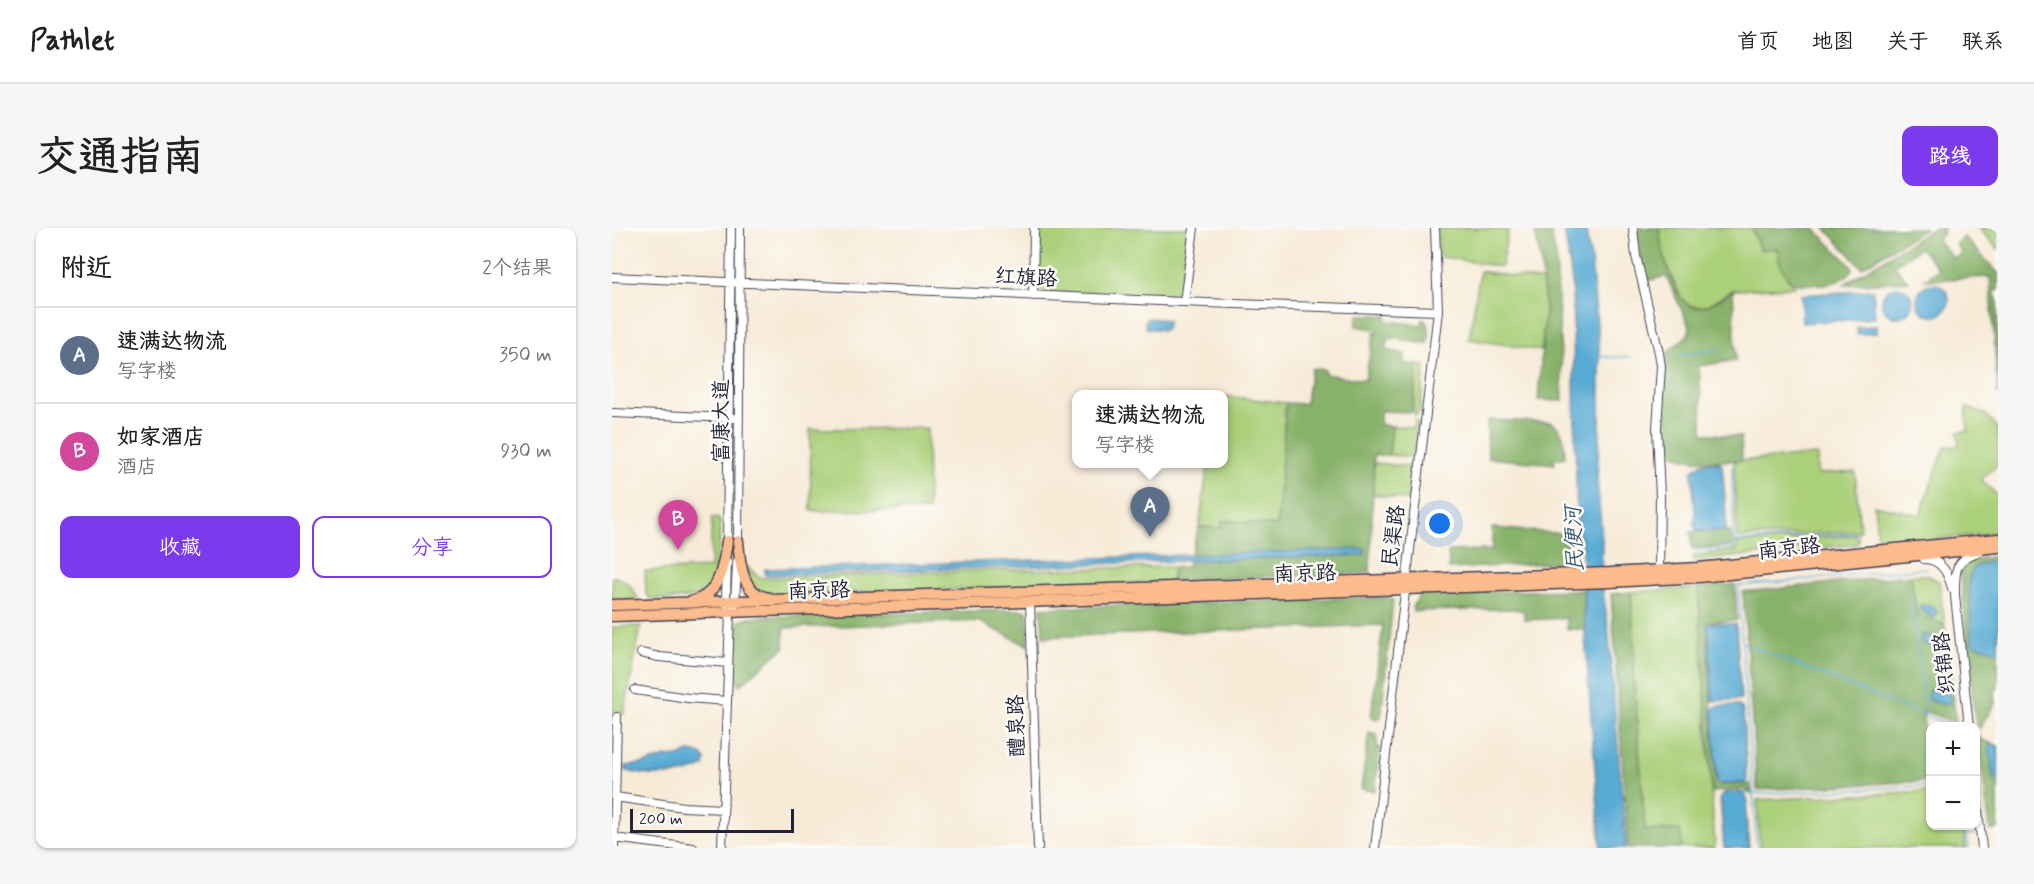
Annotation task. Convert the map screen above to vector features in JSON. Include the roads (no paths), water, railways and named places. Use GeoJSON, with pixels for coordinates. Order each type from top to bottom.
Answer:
{"type":"FeatureCollection","features":[{"type":"Feature","properties":{"kind":"main road"},"geometry":{"type":"LineString","coordinates":[[732,541],[741,573],[750,588],[765,598],[791,600]]}},
{"type":"Feature","properties":{"kind":"main road"},"geometry":{"type":"LineString","coordinates":[[679,604],[699,599],[713,587],[721,575],[732,541]]}},
{"type":"Feature","properties":{"kind":"main road","name":"南京路"},"geometry":{"type":"LineString","coordinates":[[1610,577],[1659,570],[1996,545]]}},
{"type":"Feature","properties":{"kind":"main road","name":"南京路"},"geometry":{"type":"LineString","coordinates":[[612,616],[791,600],[1610,577],[1700,577],[1996,545]]}},
{"type":"Feature","properties":{"kind":"main road","name":"南京路"},"geometry":{"type":"LineString","coordinates":[[612,605],[731,606],[1030,602],[1406,584]]}},
{"type":"Feature","properties":{"kind":"street","name":"富康大道"},"geometry":{"type":"LineString","coordinates":[[722,848],[732,541],[729,418],[731,228]]}},
{"type":"Feature","properties":{"kind":"street","name":"富康大道"},"geometry":{"type":"LineString","coordinates":[[732,541],[739,418],[740,228]]}},
{"type":"Feature","properties":{"kind":"street"},"geometry":{"type":"LineString","coordinates":[[1033,296],[1034,228]]}},
{"type":"Feature","properties":{"kind":"street"},"geometry":{"type":"LineString","coordinates":[[1184,302],[1194,228]]}},
{"type":"Feature","properties":{"kind":"street","name":"民渠路"},"geometry":{"type":"LineString","coordinates":[[1375,848],[1438,311],[1435,228]]}},
{"type":"Feature","properties":{"kind":"street"},"geometry":{"type":"LineString","coordinates":[[1633,228],[1636,256],[1660,366],[1657,428],[1660,497],[1659,570]]}},
{"type":"Feature","properties":{"kind":"street","name":"红旗路"},"geometry":{"type":"LineString","coordinates":[[612,277],[1438,311]]}},
{"type":"Feature","properties":{"kind":"street"},"geometry":{"type":"LineString","coordinates":[[612,413],[739,418]]}},
{"type":"Feature","properties":{"kind":"street"},"geometry":{"type":"LineString","coordinates":[[1955,596],[1957,568],[1965,557],[1996,545]]}},
{"type":"Feature","properties":{"kind":"street"},"geometry":{"type":"LineString","coordinates":[[1884,557],[1932,559],[1944,569],[1949,577],[1955,596]]}},
{"type":"Feature","properties":{"kind":"street","name":"织锦路"},"geometry":{"type":"LineString","coordinates":[[1955,596],[1969,722]]}},
{"type":"Feature","properties":{"kind":"street","name":"醴泉路"},"geometry":{"type":"LineString","coordinates":[[1030,602],[1038,848]]}},
{"type":"Feature","properties":{"kind":"street"},"geometry":{"type":"LineString","coordinates":[[641,653],[659,657],[728,663]]}},
{"type":"Feature","properties":{"kind":"street"},"geometry":{"type":"LineString","coordinates":[[635,690],[727,701]]}},
{"type":"Feature","properties":{"kind":"street"},"geometry":{"type":"LineString","coordinates":[[614,848],[617,717]]}},
{"type":"Feature","properties":{"kind":"street"},"geometry":{"type":"LineString","coordinates":[[615,797],[684,807],[723,809]]}},
{"type":"Feature","properties":{"kind":"street"},"geometry":{"type":"LineString","coordinates":[[1980,829],[1982,848]]}},
{"type":"Feature","properties":{"kind":"street"},"geometry":{"type":"LineString","coordinates":[[614,838],[693,848]]}},
{"type":"Feature","properties":{"kind":"water"},"geometry":{"type":"Polygon","coordinates":[[[1564,228],[1585,228],[1591,260],[1600,357],[1597,480],[1602,539],[1601,579],[1608,625],[1626,848],[1601,848],[1585,635],[1582,546],[1577,526],[1572,282],[1564,228]]]}},
{"type":"Feature","properties":{"kind":"water"},"geometry":{"type":"Polygon","coordinates":[[[1933,284],[1944,289],[1949,300],[1944,311],[1933,316],[1922,311],[1917,300],[1922,289],[1933,284]]]}},
{"type":"Feature","properties":{"kind":"water"},"geometry":{"type":"Polygon","coordinates":[[[1897,287],[1908,291],[1912,302],[1908,313],[1897,317],[1886,313],[1882,302],[1886,291],[1897,287]]]}},
{"type":"Feature","properties":{"kind":"water"},"geometry":{"type":"Polygon","coordinates":[[[1873,290],[1875,318],[1802,323],[1801,295],[1873,290]]]}},
{"type":"Feature","properties":{"kind":"water"},"geometry":{"type":"Polygon","coordinates":[[[1149,318],[1168,320],[1166,329],[1146,328],[1145,320],[1149,318]]]}},
{"type":"Feature","properties":{"kind":"water"},"geometry":{"type":"Polygon","coordinates":[[[1877,326],[1877,333],[1857,334],[1857,327],[1877,326]]]}},
{"type":"Feature","properties":{"kind":"water"},"geometry":{"type":"Polygon","coordinates":[[[1709,462],[1722,465],[1726,510],[1725,531],[1696,530],[1694,525],[1692,471],[1701,464],[1709,462]]]}},
{"type":"Feature","properties":{"kind":"water"},"geometry":{"type":"Polygon","coordinates":[[[1365,549],[1365,555],[765,575],[765,569],[1365,549]]]}},
{"type":"Feature","properties":{"kind":"water"},"geometry":{"type":"Polygon","coordinates":[[[1998,562],[1998,651],[1972,644],[1969,580],[1975,567],[1998,562]]]}},
{"type":"Feature","properties":{"kind":"water"},"geometry":{"type":"Polygon","coordinates":[[[1920,605],[1933,607],[1937,612],[1936,616],[1934,618],[1920,610],[1920,605]]]}},
{"type":"Feature","properties":{"kind":"water"},"geometry":{"type":"Polygon","coordinates":[[[1711,623],[1736,624],[1741,699],[1713,701],[1708,625],[1711,623]]]}},
{"type":"Feature","properties":{"kind":"water"},"geometry":{"type":"Polygon","coordinates":[[[1921,634],[1944,641],[1943,651],[1921,642],[1921,634]]]}},
{"type":"Feature","properties":{"kind":"water"},"geometry":{"type":"Polygon","coordinates":[[[1931,689],[1951,695],[1951,700],[1945,705],[1928,700],[1931,689]]]}},
{"type":"Feature","properties":{"kind":"water"},"geometry":{"type":"Polygon","coordinates":[[[1738,705],[1743,710],[1747,779],[1745,783],[1720,784],[1717,780],[1713,709],[1717,706],[1738,705]]]}},
{"type":"Feature","properties":{"kind":"water"},"geometry":{"type":"Polygon","coordinates":[[[1992,744],[1998,746],[1998,780],[1993,779],[1989,746],[1992,744]]]}},
{"type":"Feature","properties":{"kind":"water"},"geometry":{"type":"Polygon","coordinates":[[[688,752],[701,754],[705,759],[704,766],[686,773],[665,775],[625,770],[626,766],[681,756],[688,752]]]}},
{"type":"Feature","properties":{"kind":"water"},"geometry":{"type":"Polygon","coordinates":[[[1725,793],[1745,793],[1748,802],[1746,815],[1749,848],[1724,848],[1720,797],[1725,793]]]}},
{"type":"Feature","properties":{"kind":"waterway"},"geometry":{"type":"LineString","coordinates":[[1674,356],[1722,349]]}},
{"type":"Feature","properties":{"kind":"waterway"},"geometry":{"type":"LineString","coordinates":[[1599,357],[1631,357]]}},
{"type":"Feature","properties":{"kind":"waterway"},"geometry":{"type":"LineString","coordinates":[[1732,467],[1734,541]]}},
{"type":"Feature","properties":{"kind":"waterway"},"geometry":{"type":"LineString","coordinates":[[1694,550],[1734,548],[1734,542],[1859,533]]}},
{"type":"Feature","properties":{"kind":"waterway"},"geometry":{"type":"LineString","coordinates":[[1757,848],[1738,586],[1927,568]]}},
{"type":"Feature","properties":{"kind":"waterway"},"geometry":{"type":"LineString","coordinates":[[1911,595],[1925,713]]}},
{"type":"Feature","properties":{"kind":"waterway"},"geometry":{"type":"LineString","coordinates":[[1743,643],[1941,722]]}},
{"type":"Feature","properties":{"kind":"waterway"},"geometry":{"type":"LineString","coordinates":[[1754,794],[1926,786]]}},
{"type":"Feature","properties":{"kind":"waterway"},"geometry":{"type":"LineString","coordinates":[[1966,830],[1969,848]]}},
{"type":"Feature","properties":{"kind":"place","name":"速满达物流"},"geometry":{"type":"Point","coordinates":[1150,537]}},
{"type":"Feature","properties":{"kind":"place","name":"如家酒店"},"geometry":{"type":"Point","coordinates":[678,550]}},
{"type":"Feature","properties":{"kind":"water label","name":"民便河"},"geometry":{"type":"Point","coordinates":[1573,539]}}]}
